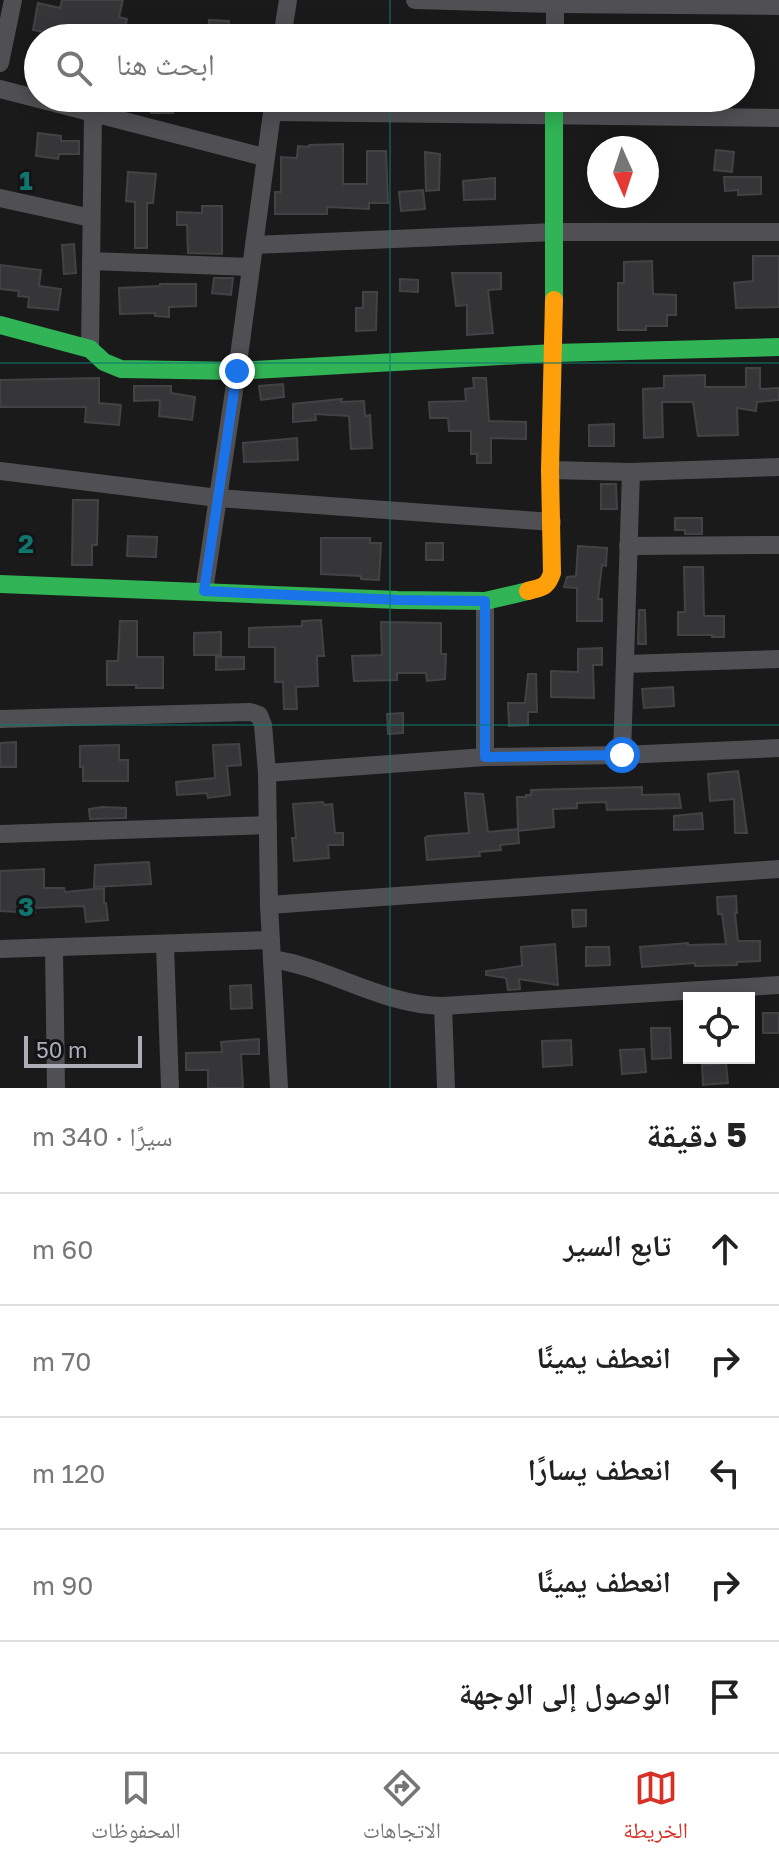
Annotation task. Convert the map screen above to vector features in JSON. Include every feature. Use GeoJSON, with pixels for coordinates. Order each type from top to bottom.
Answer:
{"type":"FeatureCollection","features":[{"type":"Feature","properties":{"kind":"street"},"geometry":{"type":"LineString","coordinates":[[0,63],[13,0]]}},
{"type":"Feature","properties":{"kind":"street"},"geometry":{"type":"LineString","coordinates":[[284,24],[288,0]]}},
{"type":"Feature","properties":{"kind":"street"},"geometry":{"type":"LineString","coordinates":[[415,0],[779,6]]}},
{"type":"Feature","properties":{"kind":"street"},"geometry":{"type":"LineString","coordinates":[[555,2],[555,24]]}},
{"type":"Feature","properties":{"kind":"street"},"geometry":{"type":"LineString","coordinates":[[0,89],[24,95]]}},
{"type":"Feature","properties":{"kind":"street"},"geometry":{"type":"LineString","coordinates":[[86,112],[264,157]]}},
{"type":"Feature","properties":{"kind":"street"},"geometry":{"type":"LineString","coordinates":[[204,591],[272,112]]}},
{"type":"Feature","properties":{"kind":"street"},"geometry":{"type":"LineString","coordinates":[[0,584],[485,601],[544,587],[552,573],[550,470],[554,353],[554,112]]}},
{"type":"Feature","properties":{"kind":"street"},"geometry":{"type":"LineString","coordinates":[[656,112],[779,118]]}},
{"type":"Feature","properties":{"kind":"street"},"geometry":{"type":"LineString","coordinates":[[90,349],[93,114]]}},
{"type":"Feature","properties":{"kind":"street"},"geometry":{"type":"LineString","coordinates":[[0,198],[91,218]]}},
{"type":"Feature","properties":{"kind":"street"},"geometry":{"type":"LineString","coordinates":[[254,245],[554,232],[779,232]]}},
{"type":"Feature","properties":{"kind":"street"},"geometry":{"type":"LineString","coordinates":[[91,261],[251,267]]}},
{"type":"Feature","properties":{"kind":"street"},"geometry":{"type":"LineString","coordinates":[[0,325],[90,349],[107,365],[118,369],[237,371],[554,353],[779,347]]}},
{"type":"Feature","properties":{"kind":"street"},"geometry":{"type":"LineString","coordinates":[[550,470],[631,472],[779,467]]}},
{"type":"Feature","properties":{"kind":"street"},"geometry":{"type":"LineString","coordinates":[[0,471],[218,498],[552,522]]}},
{"type":"Feature","properties":{"kind":"street"},"geometry":{"type":"LineString","coordinates":[[622,755],[631,472]]}},
{"type":"Feature","properties":{"kind":"street"},"geometry":{"type":"LineString","coordinates":[[628,546],[779,545]]}},
{"type":"Feature","properties":{"kind":"street"},"geometry":{"type":"LineString","coordinates":[[485,601],[485,757]]}},
{"type":"Feature","properties":{"kind":"street"},"geometry":{"type":"LineString","coordinates":[[625,664],[779,659]]}},
{"type":"Feature","properties":{"kind":"street"},"geometry":{"type":"LineString","coordinates":[[0,719],[250,712],[259,715],[263,725],[267,773],[269,905],[279,1088]]}},
{"type":"Feature","properties":{"kind":"street"},"geometry":{"type":"LineString","coordinates":[[267,773],[485,757],[779,748]]}},
{"type":"Feature","properties":{"kind":"street"},"geometry":{"type":"LineString","coordinates":[[0,834],[268,825]]}},
{"type":"Feature","properties":{"kind":"street"},"geometry":{"type":"LineString","coordinates":[[269,905],[779,869]]}},
{"type":"Feature","properties":{"kind":"street"},"geometry":{"type":"LineString","coordinates":[[165,945],[170,1088]]}},
{"type":"Feature","properties":{"kind":"street"},"geometry":{"type":"LineString","coordinates":[[0,949],[165,945],[271,950],[294,962],[406,1003],[443,1006],[779,985]]}},
{"type":"Feature","properties":{"kind":"street"},"geometry":{"type":"LineString","coordinates":[[54,949],[56,1088]]}},
{"type":"Feature","properties":{"kind":"street"},"geometry":{"type":"LineString","coordinates":[[443,1006],[446,1088]]}},
{"type":"Feature","properties":{"kind":"building"},"geometry":{"type":"Polygon","coordinates":[[[62,0],[123,0],[119,17],[127,19],[126,24],[34,24],[38,3],[60,8],[62,0]]]}},
{"type":"Feature","properties":{"kind":"building"},"geometry":{"type":"Polygon","coordinates":[[[209,20],[229,21],[229,24],[209,24],[209,20]]]}},
{"type":"Feature","properties":{"kind":"building"},"geometry":{"type":"Polygon","coordinates":[[[38,133],[61,136],[61,141],[79,141],[79,154],[59,154],[58,159],[36,156],[38,133]]]}},
{"type":"Feature","properties":{"kind":"building"},"geometry":{"type":"Polygon","coordinates":[[[343,144],[343,184],[367,184],[367,151],[386,151],[388,203],[369,203],[369,209],[327,207],[327,214],[275,214],[275,192],[281,192],[281,157],[297,158],[298,146],[343,144]]]}},
{"type":"Feature","properties":{"kind":"building"},"geometry":{"type":"Polygon","coordinates":[[[716,150],[734,152],[732,172],[714,170],[716,150]]]}},
{"type":"Feature","properties":{"kind":"building"},"geometry":{"type":"Polygon","coordinates":[[[425,152],[440,154],[439,190],[426,191],[425,152]]]}},
{"type":"Feature","properties":{"kind":"building"},"geometry":{"type":"Polygon","coordinates":[[[128,172],[156,174],[153,203],[147,203],[147,248],[135,248],[135,202],[126,201],[128,172]]]}},
{"type":"Feature","properties":{"kind":"building"},"geometry":{"type":"Polygon","coordinates":[[[724,177],[761,177],[761,194],[738,195],[738,190],[725,191],[724,177]]]}},
{"type":"Feature","properties":{"kind":"building"},"geometry":{"type":"Polygon","coordinates":[[[495,178],[495,199],[464,200],[463,181],[495,178]]]}},
{"type":"Feature","properties":{"kind":"building"},"geometry":{"type":"Polygon","coordinates":[[[423,190],[425,209],[401,211],[399,192],[423,190]]]}},
{"type":"Feature","properties":{"kind":"building"},"geometry":{"type":"Polygon","coordinates":[[[202,206],[222,206],[222,254],[188,253],[187,225],[177,225],[177,212],[202,213],[202,206]]]}},
{"type":"Feature","properties":{"kind":"building"},"geometry":{"type":"Polygon","coordinates":[[[74,244],[76,273],[64,274],[62,245],[74,244]]]}},
{"type":"Feature","properties":{"kind":"building"},"geometry":{"type":"Polygon","coordinates":[[[753,256],[779,256],[779,307],[736,308],[734,283],[753,281],[753,256]]]}},
{"type":"Feature","properties":{"kind":"building"},"geometry":{"type":"Polygon","coordinates":[[[652,261],[653,294],[676,295],[676,315],[667,315],[667,326],[618,330],[618,283],[624,283],[624,262],[652,261]]]}},
{"type":"Feature","properties":{"kind":"building"},"geometry":{"type":"Polygon","coordinates":[[[0,265],[41,270],[39,286],[61,289],[58,310],[28,307],[29,297],[18,296],[19,291],[0,289],[0,265]]]}},
{"type":"Feature","properties":{"kind":"building"},"geometry":{"type":"Polygon","coordinates":[[[452,273],[501,273],[501,289],[488,290],[493,333],[467,335],[467,305],[456,306],[452,273]]]}},
{"type":"Feature","properties":{"kind":"building"},"geometry":{"type":"Polygon","coordinates":[[[214,278],[233,278],[231,295],[212,293],[214,278]]]}},
{"type":"Feature","properties":{"kind":"building"},"geometry":{"type":"Polygon","coordinates":[[[400,279],[418,280],[418,292],[400,291],[400,279]]]}},
{"type":"Feature","properties":{"kind":"building"},"geometry":{"type":"Polygon","coordinates":[[[196,284],[196,306],[169,307],[169,317],[155,316],[155,313],[120,314],[119,288],[196,284]]]}},
{"type":"Feature","properties":{"kind":"building"},"geometry":{"type":"Polygon","coordinates":[[[363,292],[377,292],[376,330],[356,331],[356,308],[363,308],[363,292]]]}},
{"type":"Feature","properties":{"kind":"building"},"geometry":{"type":"Polygon","coordinates":[[[746,368],[760,368],[760,389],[779,388],[779,400],[757,402],[756,411],[737,408],[738,435],[698,436],[693,402],[662,402],[663,437],[644,438],[643,389],[664,388],[664,376],[705,375],[705,387],[746,387],[746,368]]]}},
{"type":"Feature","properties":{"kind":"building"},"geometry":{"type":"Polygon","coordinates":[[[99,378],[99,403],[121,405],[119,425],[85,422],[86,407],[0,407],[0,380],[99,378]]]}},
{"type":"Feature","properties":{"kind":"building"},"geometry":{"type":"Polygon","coordinates":[[[473,378],[486,378],[489,421],[526,422],[526,439],[491,438],[491,463],[477,463],[477,454],[471,454],[471,431],[449,431],[448,418],[430,418],[429,402],[466,401],[465,389],[474,388],[473,378]]]}},
{"type":"Feature","properties":{"kind":"building"},"geometry":{"type":"Polygon","coordinates":[[[283,384],[284,397],[261,400],[259,386],[283,384]]]}},
{"type":"Feature","properties":{"kind":"building"},"geometry":{"type":"Polygon","coordinates":[[[134,386],[171,386],[171,393],[195,397],[192,420],[159,416],[160,400],[134,401],[134,386]]]}},
{"type":"Feature","properties":{"kind":"building"},"geometry":{"type":"Polygon","coordinates":[[[342,399],[341,402],[364,401],[365,416],[370,415],[372,448],[351,449],[349,416],[315,414],[316,420],[293,422],[293,404],[342,399]]]}},
{"type":"Feature","properties":{"kind":"building"},"geometry":{"type":"Polygon","coordinates":[[[614,424],[614,446],[589,446],[589,425],[614,424]]]}},
{"type":"Feature","properties":{"kind":"building"},"geometry":{"type":"Polygon","coordinates":[[[297,438],[298,460],[244,462],[243,443],[297,438]]]}},
{"type":"Feature","properties":{"kind":"building"},"geometry":{"type":"Polygon","coordinates":[[[601,484],[616,484],[617,509],[601,509],[601,484]]]}},
{"type":"Feature","properties":{"kind":"building"},"geometry":{"type":"Polygon","coordinates":[[[73,500],[98,500],[97,545],[92,545],[92,565],[72,565],[73,500]]]}},
{"type":"Feature","properties":{"kind":"building"},"geometry":{"type":"Polygon","coordinates":[[[675,518],[702,518],[702,534],[685,534],[685,530],[675,530],[675,518]]]}},
{"type":"Feature","properties":{"kind":"building"},"geometry":{"type":"Polygon","coordinates":[[[128,536],[157,537],[156,557],[127,556],[128,536]]]}},
{"type":"Feature","properties":{"kind":"building"},"geometry":{"type":"Polygon","coordinates":[[[321,538],[370,538],[370,543],[381,543],[379,580],[321,574],[321,538]]]}},
{"type":"Feature","properties":{"kind":"building"},"geometry":{"type":"Polygon","coordinates":[[[426,543],[443,543],[443,560],[426,560],[426,543]]]}},
{"type":"Feature","properties":{"kind":"building"},"geometry":{"type":"Polygon","coordinates":[[[578,546],[607,548],[598,599],[602,599],[602,621],[577,621],[577,588],[564,587],[567,577],[576,576],[578,546]]]}},
{"type":"Feature","properties":{"kind":"building"},"geometry":{"type":"Polygon","coordinates":[[[684,567],[703,567],[704,616],[724,616],[724,637],[678,635],[678,612],[685,612],[684,567]]]}},
{"type":"Feature","properties":{"kind":"building"},"geometry":{"type":"Polygon","coordinates":[[[639,610],[645,610],[646,644],[638,644],[639,610]]]}},
{"type":"Feature","properties":{"kind":"building"},"geometry":{"type":"Polygon","coordinates":[[[321,620],[324,656],[317,656],[318,686],[296,687],[297,709],[284,709],[283,682],[275,682],[275,647],[249,647],[249,628],[302,626],[302,621],[321,620]]]}},
{"type":"Feature","properties":{"kind":"building"},"geometry":{"type":"Polygon","coordinates":[[[120,621],[137,621],[137,657],[163,657],[163,688],[107,685],[107,661],[118,661],[120,621]]]}},
{"type":"Feature","properties":{"kind":"building"},"geometry":{"type":"Polygon","coordinates":[[[381,622],[441,623],[441,654],[446,654],[445,679],[427,681],[426,673],[397,673],[397,680],[354,681],[352,656],[382,655],[381,622]]]}},
{"type":"Feature","properties":{"kind":"building"},"geometry":{"type":"Polygon","coordinates":[[[221,632],[221,655],[194,655],[194,633],[221,632]]]}},
{"type":"Feature","properties":{"kind":"building"},"geometry":{"type":"Polygon","coordinates":[[[602,648],[602,665],[593,665],[594,698],[551,697],[551,671],[578,672],[578,649],[602,648]]]}},
{"type":"Feature","properties":{"kind":"building"},"geometry":{"type":"Polygon","coordinates":[[[216,657],[244,657],[244,669],[216,670],[216,657]]]}},
{"type":"Feature","properties":{"kind":"building"},"geometry":{"type":"Polygon","coordinates":[[[528,674],[536,674],[537,712],[528,712],[528,725],[509,726],[508,703],[525,703],[528,674]]]}},
{"type":"Feature","properties":{"kind":"building"},"geometry":{"type":"Polygon","coordinates":[[[673,687],[674,706],[644,708],[642,689],[673,687]]]}},
{"type":"Feature","properties":{"kind":"building"},"geometry":{"type":"Polygon","coordinates":[[[403,713],[403,733],[388,734],[387,714],[403,713]]]}},
{"type":"Feature","properties":{"kind":"building"},"geometry":{"type":"Polygon","coordinates":[[[16,742],[16,767],[0,767],[0,743],[16,742]]]}},
{"type":"Feature","properties":{"kind":"building"},"geometry":{"type":"Polygon","coordinates":[[[239,744],[241,765],[227,766],[230,795],[208,798],[207,793],[177,795],[176,782],[215,778],[213,745],[239,744]]]}},
{"type":"Feature","properties":{"kind":"building"},"geometry":{"type":"Polygon","coordinates":[[[119,745],[119,760],[128,760],[128,781],[83,781],[80,746],[119,745]]]}},
{"type":"Feature","properties":{"kind":"building"},"geometry":{"type":"Polygon","coordinates":[[[738,771],[747,833],[735,833],[734,799],[710,801],[708,774],[738,771]]]}},
{"type":"Feature","properties":{"kind":"building"},"geometry":{"type":"Polygon","coordinates":[[[642,787],[642,795],[679,794],[681,808],[607,810],[606,802],[577,803],[577,808],[553,809],[554,827],[518,831],[517,797],[531,795],[531,790],[642,787]]]}},
{"type":"Feature","properties":{"kind":"building"},"geometry":{"type":"Polygon","coordinates":[[[465,793],[483,794],[488,832],[518,829],[519,843],[500,845],[501,850],[479,852],[480,856],[427,860],[425,838],[428,836],[469,833],[465,793]]]}},
{"type":"Feature","properties":{"kind":"building"},"geometry":{"type":"Polygon","coordinates":[[[323,802],[324,805],[332,804],[335,833],[343,833],[343,845],[328,845],[329,858],[294,861],[292,838],[296,838],[293,804],[323,802]]]}},
{"type":"Feature","properties":{"kind":"building"},"geometry":{"type":"Polygon","coordinates":[[[126,808],[126,818],[90,819],[89,809],[126,808]]]}},
{"type":"Feature","properties":{"kind":"building"},"geometry":{"type":"Polygon","coordinates":[[[702,813],[703,829],[674,830],[674,816],[702,813]]]}},
{"type":"Feature","properties":{"kind":"building"},"geometry":{"type":"Polygon","coordinates":[[[149,862],[151,884],[94,887],[95,865],[149,862]]]}},
{"type":"Feature","properties":{"kind":"building"},"geometry":{"type":"Polygon","coordinates":[[[44,869],[44,888],[64,888],[65,892],[104,888],[108,920],[86,922],[84,906],[35,908],[35,913],[0,911],[0,871],[44,869]]]}},
{"type":"Feature","properties":{"kind":"building"},"geometry":{"type":"Polygon","coordinates":[[[736,896],[738,941],[760,941],[760,961],[737,962],[737,965],[695,966],[695,963],[642,967],[640,947],[726,944],[717,897],[736,896]]]}},
{"type":"Feature","properties":{"kind":"building"},"geometry":{"type":"Polygon","coordinates":[[[572,910],[586,910],[586,926],[573,927],[572,910]]]}},
{"type":"Feature","properties":{"kind":"building"},"geometry":{"type":"Polygon","coordinates":[[[555,944],[558,985],[519,979],[520,989],[508,990],[506,978],[486,975],[486,971],[522,966],[521,947],[555,944]]]}},
{"type":"Feature","properties":{"kind":"building"},"geometry":{"type":"Polygon","coordinates":[[[586,947],[609,947],[610,965],[586,966],[586,947]]]}},
{"type":"Feature","properties":{"kind":"building"},"geometry":{"type":"Polygon","coordinates":[[[251,985],[252,1008],[231,1009],[230,986],[251,985]]]}},
{"type":"Feature","properties":{"kind":"building"},"geometry":{"type":"Polygon","coordinates":[[[763,1013],[779,1013],[779,1033],[763,1033],[763,1013]]]}},
{"type":"Feature","properties":{"kind":"building"},"geometry":{"type":"Polygon","coordinates":[[[651,1028],[670,1028],[671,1058],[652,1059],[651,1028]]]}},
{"type":"Feature","properties":{"kind":"building"},"geometry":{"type":"Polygon","coordinates":[[[259,1039],[259,1054],[241,1054],[243,1088],[208,1088],[208,1070],[186,1070],[186,1053],[222,1052],[221,1042],[259,1039]]]}},
{"type":"Feature","properties":{"kind":"building"},"geometry":{"type":"Polygon","coordinates":[[[571,1040],[572,1065],[543,1067],[542,1041],[571,1040]]]}},
{"type":"Feature","properties":{"kind":"building"},"geometry":{"type":"Polygon","coordinates":[[[644,1049],[646,1072],[622,1074],[620,1050],[644,1049]]]}},
{"type":"Feature","properties":{"kind":"building"},"geometry":{"type":"Polygon","coordinates":[[[726,1064],[728,1083],[703,1085],[702,1065],[726,1064]]]}},
{"type":"Feature","properties":{"kind":"traffic: fast"},"geometry":{"type":"LineString","coordinates":[[554,112],[554,300]]}},
{"type":"Feature","properties":{"kind":"traffic: fast"},"geometry":{"type":"LineString","coordinates":[[0,325],[90,349],[104,362],[121,369],[237,371],[554,353],[779,347]]}},
{"type":"Feature","properties":{"kind":"traffic: fast"},"geometry":{"type":"LineString","coordinates":[[0,584],[398,600],[485,601],[528,591]]}},
{"type":"Feature","properties":{"kind":"traffic: slow"},"geometry":{"type":"LineString","coordinates":[[528,591],[546,584],[552,573],[550,470],[554,300]]}},
{"type":"Feature","properties":{"kind":"route"},"geometry":{"type":"LineString","coordinates":[[237,371],[204,591],[485,601],[485,757],[622,755]]}}]}
